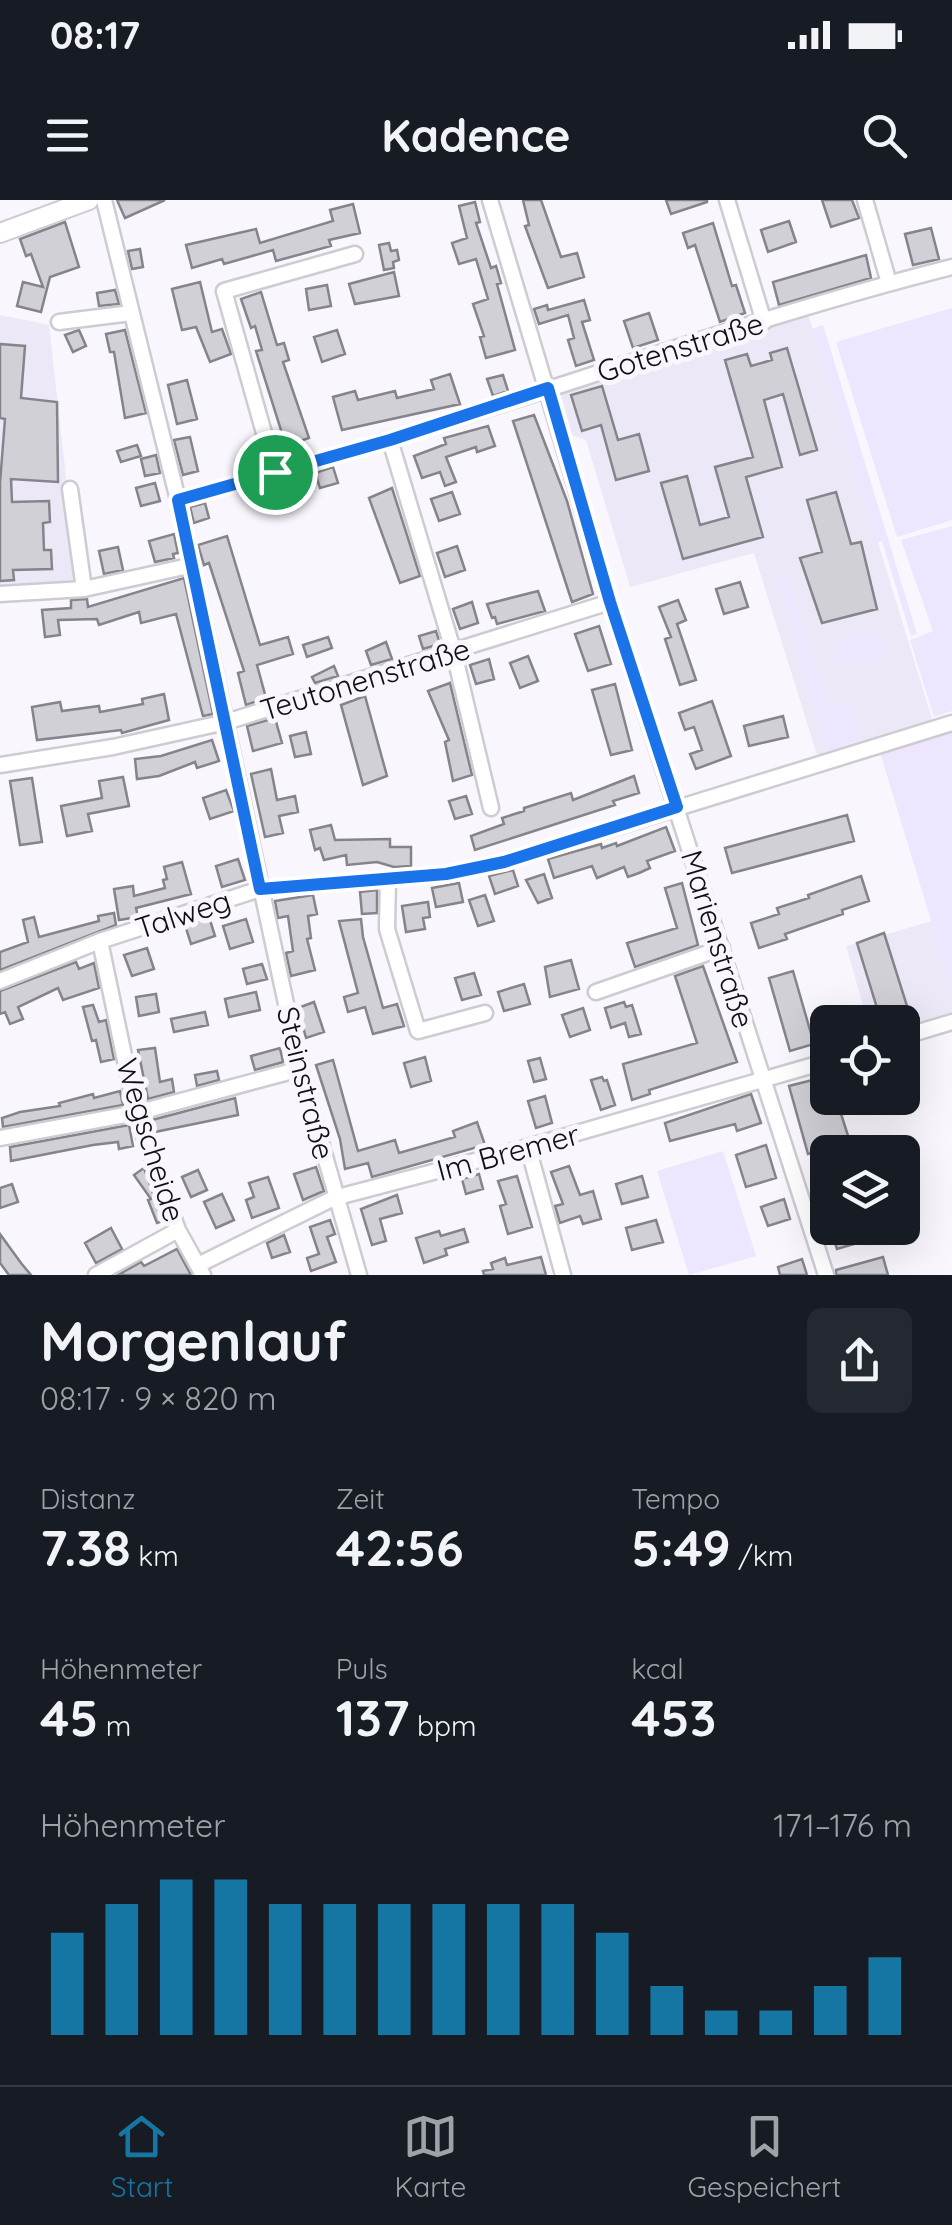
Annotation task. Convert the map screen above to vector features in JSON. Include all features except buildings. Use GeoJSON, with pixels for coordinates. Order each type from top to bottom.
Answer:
{"type":"FeatureCollection","features":[{"type":"Feature","properties":{"kind":"street"},"geometry":{"type":"LineString","coordinates":[[0,233],[89,200]]}},
{"type":"Feature","properties":{"kind":"street","name":"Steinstraße"},"geometry":{"type":"LineString","coordinates":[[104,200],[193,565],[300,1069],[359,1275]]}},
{"type":"Feature","properties":{"kind":"street","name":"Marienstraße"},"geometry":{"type":"LineString","coordinates":[[490,200],[610,602],[826,1275]]}},
{"type":"Feature","properties":{"kind":"street"},"geometry":{"type":"LineString","coordinates":[[726,200],[764,322]]}},
{"type":"Feature","properties":{"kind":"street"},"geometry":{"type":"LineString","coordinates":[[864,200],[889,283]]}},
{"type":"Feature","properties":{"kind":"street"},"geometry":{"type":"LineString","coordinates":[[275,472],[224,291],[355,254]]}},
{"type":"Feature","properties":{"kind":"street","name":"Gotenstraße"},"geometry":{"type":"LineString","coordinates":[[178,500],[390,440],[889,283],[952,267]]}},
{"type":"Feature","properties":{"kind":"street"},"geometry":{"type":"LineString","coordinates":[[59,322],[131,313]]}},
{"type":"Feature","properties":{"kind":"street"},"geometry":{"type":"LineString","coordinates":[[390,440],[454,653],[491,808]]}},
{"type":"Feature","properties":{"kind":"street"},"geometry":{"type":"LineString","coordinates":[[70,489],[84,589]]}},
{"type":"Feature","properties":{"kind":"street"},"geometry":{"type":"LineString","coordinates":[[0,594],[84,589],[193,565]]}},
{"type":"Feature","properties":{"kind":"street","name":"Teutonenstraße"},"geometry":{"type":"LineString","coordinates":[[0,765],[113,748],[226,722],[610,602]]}},
{"type":"Feature","properties":{"kind":"street","name":"Talweg"},"geometry":{"type":"LineString","coordinates":[[0,980],[100,941],[260,889],[446,874],[504,862],[952,723]]}},
{"type":"Feature","properties":{"kind":"street"},"geometry":{"type":"LineString","coordinates":[[388,879],[388,930],[418,1031],[485,1014]]}},
{"type":"Feature","properties":{"kind":"street","name":"Wegscheide"},"geometry":{"type":"LineString","coordinates":[[100,941],[136,1113],[178,1230],[200,1270]]}},
{"type":"Feature","properties":{"kind":"street"},"geometry":{"type":"LineString","coordinates":[[596,992],[722,948]]}},
{"type":"Feature","properties":{"kind":"street"},"geometry":{"type":"LineString","coordinates":[[920,1032],[952,1022]]}},
{"type":"Feature","properties":{"kind":"street","name":"Im Bremer"},"geometry":{"type":"LineString","coordinates":[[200,1270],[334,1198],[810,1067]]}},
{"type":"Feature","properties":{"kind":"street"},"geometry":{"type":"LineString","coordinates":[[0,1138],[136,1113],[300,1069]]}},
{"type":"Feature","properties":{"kind":"street"},"geometry":{"type":"LineString","coordinates":[[528,1147],[563,1275]]}},
{"type":"Feature","properties":{"kind":"street"},"geometry":{"type":"LineString","coordinates":[[96,1275],[178,1230]]}},
{"type":"Feature","properties":{"kind":"shaded area"},"geometry":{"type":"Polygon","coordinates":[[[952,308],[952,520],[897,537],[836,342],[952,308]]]}},
{"type":"Feature","properties":{"kind":"shaded area"},"geometry":{"type":"Polygon","coordinates":[[[808,314],[933,722],[818,758],[754,553],[630,587],[586,440],[572,435],[560,392],[808,314]]]}},
{"type":"Feature","properties":{"kind":"shaded area"},"geometry":{"type":"Polygon","coordinates":[[[0,315],[49,325],[78,584],[0,590],[0,315]]]}},
{"type":"Feature","properties":{"kind":"shaded area"},"geometry":{"type":"Polygon","coordinates":[[[823,325],[917,634],[911,636],[882,541],[877,542],[812,329],[823,325]]]}},
{"type":"Feature","properties":{"kind":"shaded area"},"geometry":{"type":"Polygon","coordinates":[[[952,526],[952,711],[934,717],[910,640],[933,631],[901,540],[952,526]]]}},
{"type":"Feature","properties":{"kind":"shaded area"},"geometry":{"type":"Polygon","coordinates":[[[786,571],[827,703],[814,707],[777,574],[786,571]]]}},
{"type":"Feature","properties":{"kind":"shaded area"},"geometry":{"type":"Polygon","coordinates":[[[882,632],[887,655],[838,666],[833,642],[882,632]]]}},
{"type":"Feature","properties":{"kind":"shaded area"},"geometry":{"type":"Polygon","coordinates":[[[848,700],[859,739],[826,749],[815,710],[848,700]]]}},
{"type":"Feature","properties":{"kind":"shaded area"},"geometry":{"type":"Polygon","coordinates":[[[952,733],[952,990],[880,752],[952,733]]]}},
{"type":"Feature","properties":{"kind":"shaded area"},"geometry":{"type":"Polygon","coordinates":[[[932,921],[952,989],[952,1018],[920,1026],[920,1005],[863,1005],[846,946],[932,921]]]}},
{"type":"Feature","properties":{"kind":"shaded area"},"geometry":{"type":"Polygon","coordinates":[[[723,1151],[756,1256],[689,1275],[657,1171],[723,1151]]]}},
{"type":"Feature","properties":{"kind":"route"},"geometry":{"type":"LineString","coordinates":[[548,388],[610,602],[677,807],[504,862],[446,874],[260,889],[178,500],[275,472],[390,440],[548,388]]}}]}
